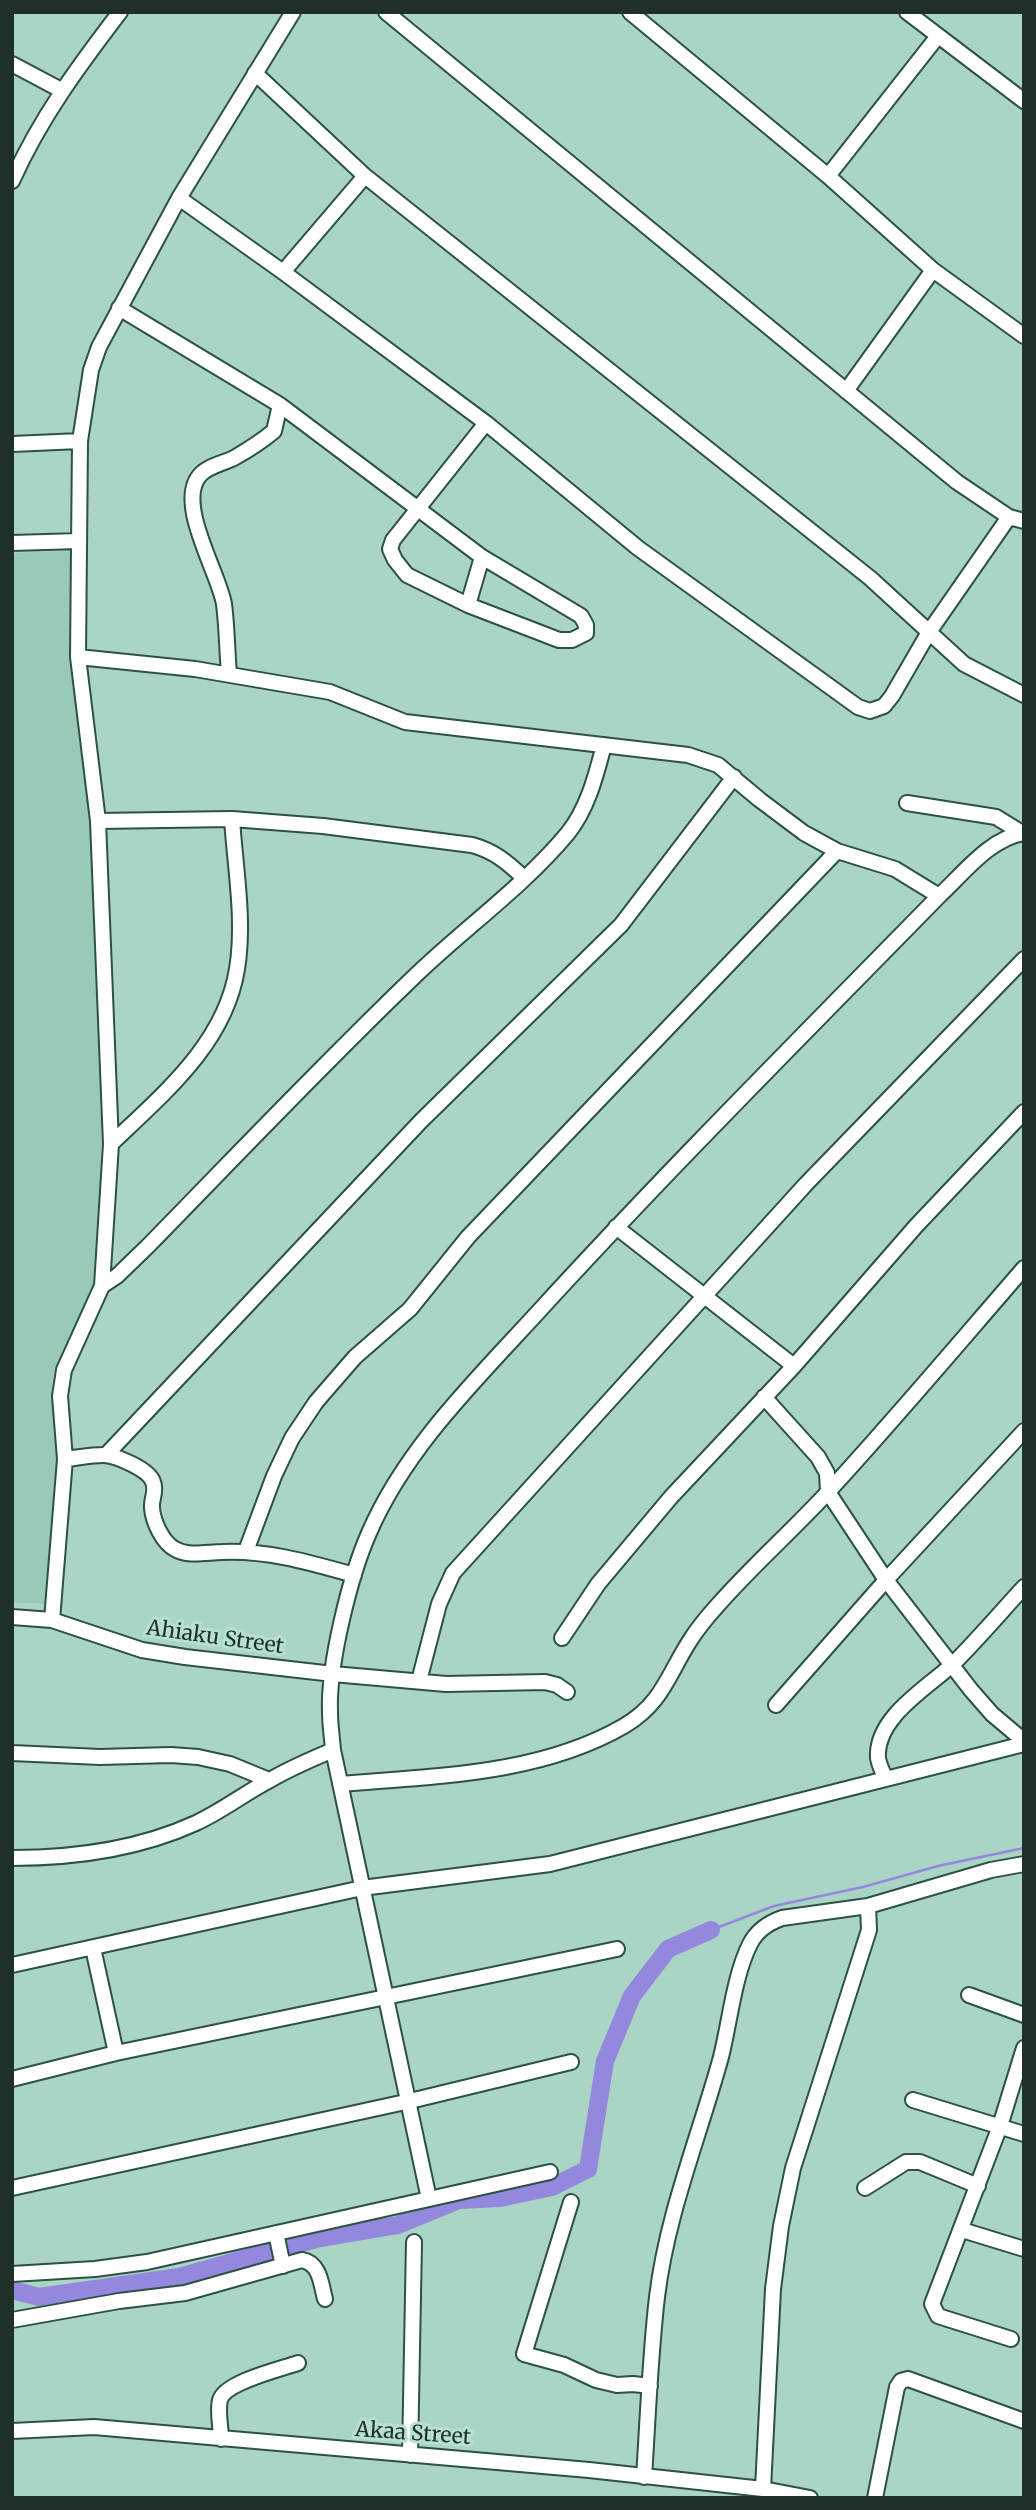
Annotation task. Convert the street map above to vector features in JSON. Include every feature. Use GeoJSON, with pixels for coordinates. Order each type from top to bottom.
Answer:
{"type":"FeatureCollection","features":[{"type":"Feature","properties":{"kind":"street"},"geometry":{"type":"LineString","coordinates":[[12,181],[31,139],[61,90],[120,12]]}},
{"type":"Feature","properties":{"kind":"street"},"geometry":{"type":"LineString","coordinates":[[52,1620],[65,1459],[60,1396],[64,1370],[102,1286],[111,1144],[98,821],[78,657],[80,441],[91,370],[99,346],[179,198],[293,12]]}},
{"type":"Feature","properties":{"kind":"street"},"geometry":{"type":"LineString","coordinates":[[179,198],[486,423],[638,548],[858,707],[870,711],[884,706],[929,632],[1017,519],[957,482],[386,12]]}},
{"type":"Feature","properties":{"kind":"street"},"geometry":{"type":"LineString","coordinates":[[630,12],[828,176],[933,271],[1024,336]]}},
{"type":"Feature","properties":{"kind":"street"},"geometry":{"type":"LineString","coordinates":[[906,12],[1024,101]]}},
{"type":"Feature","properties":{"kind":"street"},"geometry":{"type":"LineString","coordinates":[[828,176],[939,36]]}},
{"type":"Feature","properties":{"kind":"street"},"geometry":{"type":"LineString","coordinates":[[12,64],[61,90]]}},
{"type":"Feature","properties":{"kind":"street"},"geometry":{"type":"LineString","coordinates":[[255,73],[365,176],[870,578],[964,664],[1024,695]]}},
{"type":"Feature","properties":{"kind":"street"},"geometry":{"type":"LineString","coordinates":[[283,272],[365,176]]}},
{"type":"Feature","properties":{"kind":"street"},"geometry":{"type":"LineString","coordinates":[[846,391],[933,271]]}},
{"type":"Feature","properties":{"kind":"street"},"geometry":{"type":"LineString","coordinates":[[119,308],[280,405],[418,510],[482,557],[581,617],[586,625],[586,633],[572,640],[559,640],[468,605],[407,575],[390,549],[393,540],[418,510],[486,423]]}},
{"type":"Feature","properties":{"kind":"street"},"geometry":{"type":"LineString","coordinates":[[229,674],[224,602],[203,549],[193,508],[195,484],[201,474],[236,456],[274,431],[280,405]]}},
{"type":"Feature","properties":{"kind":"street"},"geometry":{"type":"LineString","coordinates":[[12,444],[80,441]]}},
{"type":"Feature","properties":{"kind":"street"},"geometry":{"type":"LineString","coordinates":[[12,542],[79,541]]}},
{"type":"Feature","properties":{"kind":"street"},"geometry":{"type":"LineString","coordinates":[[468,605],[482,557]]}},
{"type":"Feature","properties":{"kind":"street"},"geometry":{"type":"LineString","coordinates":[[78,657],[195,669],[330,692],[405,722],[688,755],[718,765],[784,819],[837,851],[895,869],[939,896]]}},
{"type":"Feature","properties":{"kind":"street"},"geometry":{"type":"LineString","coordinates":[[102,1286],[117,1276],[148,1246],[419,971],[524,878],[569,831],[592,788],[604,745]]}},
{"type":"Feature","properties":{"kind":"street"},"geometry":{"type":"LineString","coordinates":[[106,1455],[421,1121],[621,925],[734,777]]}},
{"type":"Feature","properties":{"kind":"street"},"geometry":{"type":"LineString","coordinates":[[907,803],[996,817],[1023,833]]}},
{"type":"Feature","properties":{"kind":"street"},"geometry":{"type":"LineString","coordinates":[[98,821],[232,818],[471,845],[502,857],[524,878]]}},
{"type":"Feature","properties":{"kind":"street"},"geometry":{"type":"LineString","coordinates":[[111,1144],[192,1064],[224,1010],[237,969],[239,941],[232,818]]}},
{"type":"Feature","properties":{"kind":"street"},"geometry":{"type":"LineString","coordinates":[[429,2199],[333,1750],[330,1710],[333,1675],[354,1575],[369,1533],[395,1485],[428,1438],[479,1377],[616,1227],[939,896],[990,849],[1005,838],[1023,833]]}},
{"type":"Feature","properties":{"kind":"street"},"geometry":{"type":"LineString","coordinates":[[246,1551],[274,1476],[292,1438],[316,1402],[355,1357],[410,1309],[468,1237],[837,851]]}},
{"type":"Feature","properties":{"kind":"street"},"geometry":{"type":"LineString","coordinates":[[419,1681],[439,1604],[453,1573],[806,1184],[1024,959]]}},
{"type":"Feature","properties":{"kind":"street"},"geometry":{"type":"LineString","coordinates":[[562,1639],[598,1584],[671,1497],[794,1366],[916,1226],[1024,1112]]}},
{"type":"Feature","properties":{"kind":"street"},"geometry":{"type":"LineString","coordinates":[[616,1227],[794,1366]]}},
{"type":"Feature","properties":{"kind":"street"},"geometry":{"type":"LineString","coordinates":[[340,1784],[478,1772],[526,1763],[564,1752],[623,1726],[650,1707],[663,1691],[691,1640],[716,1606],[828,1492],[1024,1268]]}},
{"type":"Feature","properties":{"kind":"street"},"geometry":{"type":"LineString","coordinates":[[764,1397],[818,1457],[827,1473],[828,1492],[886,1580],[992,1714],[1024,1743]]}},
{"type":"Feature","properties":{"kind":"street"},"geometry":{"type":"LineString","coordinates":[[776,1705],[886,1580],[1024,1431]]}},
{"type":"Feature","properties":{"kind":"street"},"geometry":{"type":"LineString","coordinates":[[65,1459],[106,1455],[131,1464],[149,1475],[155,1488],[151,1507],[153,1514],[165,1540],[172,1548],[183,1553],[246,1551],[293,1558],[354,1575]]}},
{"type":"Feature","properties":{"kind":"street"},"geometry":{"type":"LineString","coordinates":[[885,1778],[878,1761],[878,1749],[884,1733],[901,1709],[952,1665],[1024,1587]]}},
{"type":"Feature","properties":{"kind":"street","name":"Ahiaku Street"},"geometry":{"type":"LineString","coordinates":[[12,1617],[52,1620],[142,1650],[333,1675],[478,1685],[545,1682],[567,1692]]}},
{"type":"Feature","properties":{"kind":"street"},"geometry":{"type":"LineString","coordinates":[[12,1965],[362,1888],[550,1864],[1024,1743]]}},
{"type":"Feature","properties":{"kind":"street"},"geometry":{"type":"LineString","coordinates":[[12,1858],[100,1851],[148,1841],[195,1823],[269,1780],[333,1750]]}},
{"type":"Feature","properties":{"kind":"street"},"geometry":{"type":"LineString","coordinates":[[12,1753],[100,1757],[198,1757],[230,1764],[269,1780]]}},
{"type":"Feature","properties":{"kind":"street"},"geometry":{"type":"LineString","coordinates":[[644,2477],[657,2297],[668,2237],[749,1947],[761,1929],[782,1918],[868,1906],[1024,1864]]}},
{"type":"Feature","properties":{"kind":"street"},"geometry":{"type":"LineString","coordinates":[[763,2489],[773,2289],[781,2226],[793,2168],[869,1930],[868,1906]]}},
{"type":"Feature","properties":{"kind":"street"},"geometry":{"type":"LineString","coordinates":[[93,1948],[117,2053]]}},
{"type":"Feature","properties":{"kind":"street"},"geometry":{"type":"LineString","coordinates":[[12,2079],[117,2053],[617,1949]]}},
{"type":"Feature","properties":{"kind":"street"},"geometry":{"type":"LineString","coordinates":[[969,1995],[1024,2015]]}},
{"type":"Feature","properties":{"kind":"street"},"geometry":{"type":"LineString","coordinates":[[1011,2339],[938,2316],[933,2299],[962,2230],[1000,2126],[1024,2048]]}},
{"type":"Feature","properties":{"kind":"street"},"geometry":{"type":"LineString","coordinates":[[12,2189],[410,2101],[571,2062]]}},
{"type":"Feature","properties":{"kind":"street"},"geometry":{"type":"LineString","coordinates":[[913,2100],[1024,2134]]}},
{"type":"Feature","properties":{"kind":"street"},"geometry":{"type":"LineString","coordinates":[[864,2188],[906,2162],[920,2162],[978,2186]]}},
{"type":"Feature","properties":{"kind":"street"},"geometry":{"type":"LineString","coordinates":[[12,2274],[94,2269],[147,2262],[277,2237],[550,2172]]}},
{"type":"Feature","properties":{"kind":"street"},"geometry":{"type":"LineString","coordinates":[[571,2202],[524,2354],[564,2365],[596,2380],[617,2385],[650,2386]]}},
{"type":"Feature","properties":{"kind":"street"},"geometry":{"type":"LineString","coordinates":[[962,2230],[1024,2249]]}},
{"type":"Feature","properties":{"kind":"street"},"geometry":{"type":"LineString","coordinates":[[277,2237],[282,2261]]}},
{"type":"Feature","properties":{"kind":"street"},"geometry":{"type":"LineString","coordinates":[[410,2455],[414,2242]]}},
{"type":"Feature","properties":{"kind":"street"},"geometry":{"type":"LineString","coordinates":[[12,2320],[119,2301],[184,2293],[282,2261],[309,2261],[315,2267],[325,2299]]}},
{"type":"Feature","properties":{"kind":"street"},"geometry":{"type":"LineString","coordinates":[[221,2438],[220,2400],[224,2394],[241,2382],[298,2364]]}},
{"type":"Feature","properties":{"kind":"street"},"geometry":{"type":"LineString","coordinates":[[875,2498],[897,2387],[901,2381],[908,2379],[928,2385],[1024,2421]]}},
{"type":"Feature","properties":{"kind":"street","name":"Akaa Street"},"geometry":{"type":"LineString","coordinates":[[12,2431],[94,2427],[564,2467],[763,2489],[810,2498]]}},
{"type":"Feature","properties":{"kind":"shaded area"},"geometry":{"type":"Polygon","coordinates":[[[71,551],[69,643],[90,804],[98,945],[102,1181],[94,1282],[51,1381],[60,1465],[45,1604],[12,1602],[12,553],[71,551]]]}},
{"type":"Feature","properties":{"kind":"waterway"},"geometry":{"type":"LineString","coordinates":[[711,1930],[774,1906],[1024,1848]]}},
{"type":"Feature","properties":{"kind":"waterway"},"geometry":{"type":"LineString","coordinates":[[12,2290],[39,2297],[179,2277],[316,2239],[398,2225],[459,2200],[500,2198],[552,2187],[588,2169],[605,2061],[632,1996],[668,1949],[711,1930]]}}]}
